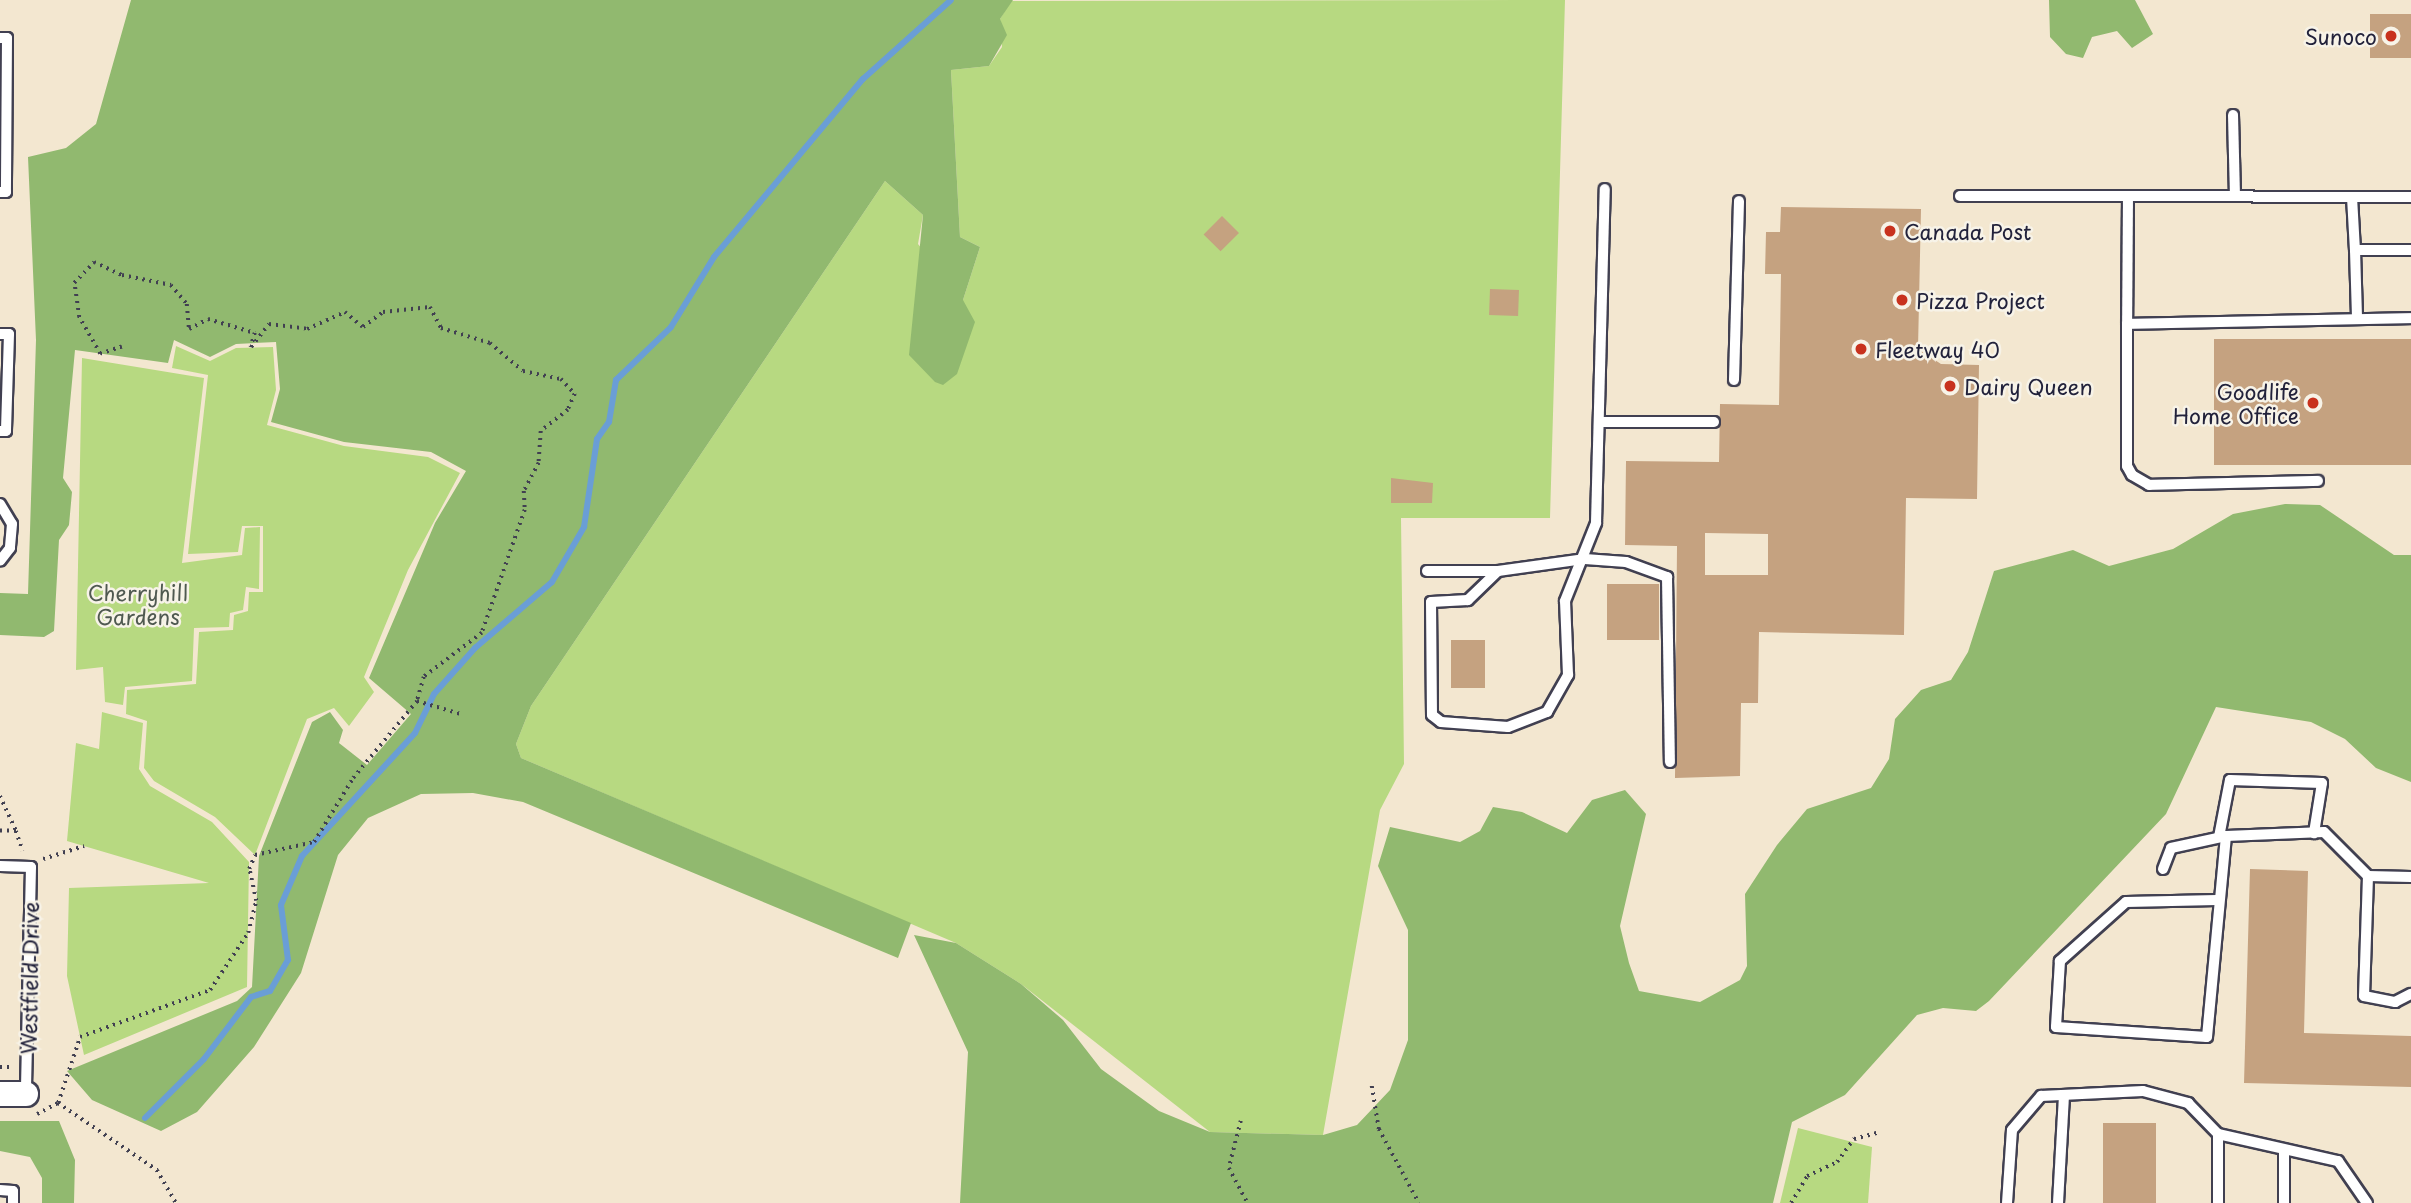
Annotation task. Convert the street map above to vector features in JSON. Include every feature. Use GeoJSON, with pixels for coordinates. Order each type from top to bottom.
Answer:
{"type":"FeatureCollection","features":[{"type":"Feature","properties":{"kind":"street","name":"Westfield Drive"},"geometry":{"type":"LineString","coordinates":[[0,1094],[26,1094]]}},
{"type":"Feature","properties":{"kind":"lane"},"geometry":{"type":"LineString","coordinates":[[0,38],[7,38],[6,192],[0,192]]}},
{"type":"Feature","properties":{"kind":"lane"},"geometry":{"type":"LineString","coordinates":[[2233,115],[2235,196]]}},
{"type":"Feature","properties":{"kind":"lane"},"geometry":{"type":"LineString","coordinates":[[1497,571],[1468,600],[1431,602],[1432,715],[1441,722],[1508,727],[1547,712],[1568,675],[1565,600],[1585,559],[1596,523],[1605,189]]}},
{"type":"Feature","properties":{"kind":"lane"},"geometry":{"type":"LineString","coordinates":[[1960,196],[2411,197]]}},
{"type":"Feature","properties":{"kind":"lane"},"geometry":{"type":"LineString","coordinates":[[2128,196],[2127,466],[2132,475],[2149,485],[2318,481]]}},
{"type":"Feature","properties":{"kind":"lane"},"geometry":{"type":"LineString","coordinates":[[2352,197],[2357,319]]}},
{"type":"Feature","properties":{"kind":"lane"},"geometry":{"type":"LineString","coordinates":[[1734,380],[1739,201]]}},
{"type":"Feature","properties":{"kind":"lane"},"geometry":{"type":"LineString","coordinates":[[2355,250],[2411,250]]}},
{"type":"Feature","properties":{"kind":"lane"},"geometry":{"type":"LineString","coordinates":[[2127,324],[2411,318]]}},
{"type":"Feature","properties":{"kind":"lane"},"geometry":{"type":"LineString","coordinates":[[0,334],[9,334],[6,431],[0,431]]}},
{"type":"Feature","properties":{"kind":"lane"},"geometry":{"type":"LineString","coordinates":[[1599,422],[1714,422]]}},
{"type":"Feature","properties":{"kind":"lane"},"geometry":{"type":"LineString","coordinates":[[0,505],[12,524],[10,548],[0,561]]}},
{"type":"Feature","properties":{"kind":"lane"},"geometry":{"type":"LineString","coordinates":[[1427,571],[1497,571],[1585,559],[1626,562],[1667,578],[1670,762]]}},
{"type":"Feature","properties":{"kind":"lane"},"geometry":{"type":"LineString","coordinates":[[2217,900],[2126,902],[2060,961],[2056,1027],[2207,1037],[2217,900],[2230,780],[2322,783],[2314,833]]}},
{"type":"Feature","properties":{"kind":"lane"},"geometry":{"type":"LineString","coordinates":[[2163,869],[2171,848],[2223,836],[2324,832],[2368,876],[2411,877]]}},
{"type":"Feature","properties":{"kind":"lane","name":"Westfield Drive"},"geometry":{"type":"LineString","coordinates":[[0,866],[31,867],[26,1094]]}},
{"type":"Feature","properties":{"kind":"lane"},"geometry":{"type":"LineString","coordinates":[[2368,876],[2364,996],[2395,1002],[2411,993]]}},
{"type":"Feature","properties":{"kind":"lane"},"geometry":{"type":"LineString","coordinates":[[2007,1203],[2012,1130],[2041,1096],[2143,1091],[2188,1103],[2218,1135],[2337,1161],[2367,1203]]}},
{"type":"Feature","properties":{"kind":"lane"},"geometry":{"type":"LineString","coordinates":[[2058,1203],[2064,1095]]}},
{"type":"Feature","properties":{"kind":"lane"},"geometry":{"type":"LineString","coordinates":[[2218,1135],[2218,1203]]}},
{"type":"Feature","properties":{"kind":"lane"},"geometry":{"type":"LineString","coordinates":[[2284,1151],[2284,1203]]}},
{"type":"Feature","properties":{"kind":"lane"},"geometry":{"type":"LineString","coordinates":[[0,1190],[13,1191],[13,1203]]}},
{"type":"Feature","properties":{"kind":"path"},"geometry":{"type":"LineString","coordinates":[[43,1114],[58,1103],[80,1037],[211,990],[248,933],[257,901],[249,869],[255,855],[314,842],[353,778],[417,701],[425,677],[482,633],[525,510],[524,491],[539,463],[541,431],[568,410],[575,394],[561,379],[523,371],[491,343],[441,328],[430,307],[383,312],[363,327],[345,313],[307,330],[269,324],[251,347],[255,333],[208,319],[189,329],[187,304],[171,285],[122,275],[94,262],[74,283],[79,317],[100,354],[122,347]]}},
{"type":"Feature","properties":{"kind":"path"},"geometry":{"type":"LineString","coordinates":[[417,701],[461,714]]}},
{"type":"Feature","properties":{"kind":"path"},"geometry":{"type":"LineString","coordinates":[[0,796],[16,831],[20,850],[42,860],[84,846]]}},
{"type":"Feature","properties":{"kind":"path"},"geometry":{"type":"LineString","coordinates":[[0,831],[16,831]]}},
{"type":"Feature","properties":{"kind":"path"},"geometry":{"type":"LineString","coordinates":[[0,1067],[16,1067]]}},
{"type":"Feature","properties":{"kind":"path"},"geometry":{"type":"LineString","coordinates":[[1372,1086],[1379,1129],[1419,1203]]}},
{"type":"Feature","properties":{"kind":"path"},"geometry":{"type":"LineString","coordinates":[[58,1103],[158,1170],[176,1203]]}},
{"type":"Feature","properties":{"kind":"path"},"geometry":{"type":"LineString","coordinates":[[1241,1122],[1229,1168],[1248,1203]]}},
{"type":"Feature","properties":{"kind":"path"},"geometry":{"type":"LineString","coordinates":[[1791,1203],[1807,1176],[1837,1162],[1854,1139],[1880,1132]]}},
{"type":"Feature","properties":{"kind":"green space"},"geometry":{"type":"Polygon","coordinates":[[[131,0],[1013,0],[1000,19],[1007,35],[989,66],[951,70],[960,237],[980,247],[963,300],[975,322],[957,374],[943,385],[935,382],[909,355],[923,215],[885,181],[531,706],[516,744],[521,758],[911,923],[898,958],[523,802],[473,793],[421,794],[368,818],[338,855],[301,973],[254,1047],[197,1112],[161,1131],[92,1100],[67,1071],[237,1001],[252,987],[259,856],[312,722],[330,712],[343,730],[339,743],[367,765],[411,714],[369,678],[435,523],[466,471],[431,452],[344,442],[271,422],[280,389],[276,342],[236,344],[210,357],[174,340],[168,363],[75,350],[63,478],[72,492],[69,525],[59,540],[54,631],[44,637],[0,635],[0,593],[28,594],[36,340],[28,157],[66,148],[96,124],[131,0]]]}},
{"type":"Feature","properties":{"kind":"green space"},"geometry":{"type":"Polygon","coordinates":[[[1565,0],[1550,518],[1401,518],[1404,764],[1380,810],[1323,1135],[1210,1132],[1021,984],[956,943],[521,758],[516,744],[531,706],[885,181],[923,215],[918,244],[963,300],[980,247],[960,237],[951,70],[989,66],[1002,47],[1000,19],[1011,1],[1565,0]]]}},
{"type":"Feature","properties":{"kind":"green space"},"geometry":{"type":"Polygon","coordinates":[[[2049,0],[2135,0],[2153,34],[2132,48],[2117,31],[2092,37],[2083,58],[2066,54],[2050,37],[2049,0]]]}},
{"type":"Feature","properties":{"kind":"green space"},"geometry":{"type":"Polygon","coordinates":[[[176,346],[210,361],[236,348],[273,347],[276,390],[267,425],[344,446],[428,457],[460,473],[408,570],[364,677],[374,692],[349,726],[334,708],[307,719],[255,855],[215,817],[154,781],[144,768],[147,721],[126,714],[127,690],[196,684],[199,632],[233,630],[234,615],[248,611],[249,592],[263,592],[263,526],[242,526],[238,552],[188,554],[208,375],[172,368],[176,346]]]}},
{"type":"Feature","properties":{"kind":"green space","name":"Cherryhill Gardens"},"geometry":{"type":"Polygon","coordinates":[[[82,358],[204,378],[182,563],[242,555],[245,528],[260,527],[259,589],[246,587],[243,610],[230,613],[229,627],[194,628],[192,681],[125,687],[123,705],[105,702],[103,667],[76,670],[82,358]]]}},
{"type":"Feature","properties":{"kind":"green space"},"geometry":{"type":"Polygon","coordinates":[[[2285,504],[2320,505],[2394,555],[2411,555],[2411,782],[2376,768],[2345,739],[2311,722],[2216,707],[2166,814],[1989,1001],[1976,1011],[1943,1008],[1917,1015],[1845,1095],[1792,1122],[1773,1203],[960,1203],[968,1052],[914,935],[956,943],[1021,984],[1063,1020],[1101,1069],[1159,1111],[1210,1132],[1323,1135],[1357,1125],[1390,1090],[1408,1040],[1408,930],[1378,866],[1390,827],[1460,842],[1480,831],[1493,807],[1522,812],[1567,833],[1592,800],[1625,790],[1646,814],[1620,926],[1629,963],[1639,991],[1700,1002],[1740,980],[1747,966],[1745,894],[1777,845],[1807,809],[1871,788],[1889,759],[1895,719],[1921,690],[1951,680],[1968,652],[1994,571],[2073,550],[2109,566],[2173,549],[2233,514],[2285,504]]]}},
{"type":"Feature","properties":{"kind":"green space"},"geometry":{"type":"Polygon","coordinates":[[[102,712],[143,723],[139,769],[150,786],[212,822],[249,862],[247,987],[84,1055],[67,976],[69,888],[209,883],[67,841],[76,743],[99,749],[102,712]]]}},
{"type":"Feature","properties":{"kind":"green space"},"geometry":{"type":"Polygon","coordinates":[[[0,1121],[59,1121],[75,1160],[74,1203],[42,1203],[42,1178],[30,1157],[0,1151],[0,1121]]]}},
{"type":"Feature","properties":{"kind":"green space"},"geometry":{"type":"Polygon","coordinates":[[[1798,1128],[1872,1147],[1868,1203],[1780,1203],[1798,1128]]]}},
{"type":"Feature","properties":{"kind":"building","name":"Sunoco"},"geometry":{"type":"Polygon","coordinates":[[[2370,14],[2411,14],[2411,58],[2370,58],[2370,14]]]}},
{"type":"Feature","properties":{"kind":"building"},"geometry":{"type":"Polygon","coordinates":[[[1781,207],[1921,209],[1918,349],[1941,364],[1979,365],[1977,499],[1906,498],[1904,635],[1759,632],[1758,703],[1741,703],[1740,776],[1675,778],[1677,546],[1625,545],[1626,461],[1719,462],[1720,404],[1779,405],[1781,274],[1765,274],[1766,232],[1780,232],[1781,207]],[[1705,533],[1705,575],[1768,575],[1768,534],[1705,533]]]}},
{"type":"Feature","properties":{"kind":"building"},"geometry":{"type":"Polygon","coordinates":[[[1222,216],[1239,233],[1221,251],[1204,234],[1222,216]]]}},
{"type":"Feature","properties":{"kind":"building"},"geometry":{"type":"Polygon","coordinates":[[[1490,289],[1519,290],[1518,316],[1489,315],[1490,289]]]}},
{"type":"Feature","properties":{"kind":"building","name":"Goodlife Home Office"},"geometry":{"type":"Polygon","coordinates":[[[2214,339],[2411,339],[2411,465],[2214,465],[2214,339]]]}},
{"type":"Feature","properties":{"kind":"building"},"geometry":{"type":"Polygon","coordinates":[[[1391,478],[1433,483],[1432,503],[1391,503],[1391,478]]]}},
{"type":"Feature","properties":{"kind":"building"},"geometry":{"type":"Polygon","coordinates":[[[1607,584],[1659,584],[1659,640],[1607,640],[1607,584]]]}},
{"type":"Feature","properties":{"kind":"building"},"geometry":{"type":"Polygon","coordinates":[[[1451,640],[1485,640],[1485,688],[1451,688],[1451,640]]]}},
{"type":"Feature","properties":{"kind":"building"},"geometry":{"type":"Polygon","coordinates":[[[2250,869],[2308,871],[2304,1033],[2411,1036],[2411,1087],[2244,1083],[2250,869]]]}},
{"type":"Feature","properties":{"kind":"building"},"geometry":{"type":"Polygon","coordinates":[[[2103,1123],[2156,1123],[2156,1203],[2103,1203],[2103,1123]]]}},
{"type":"Feature","properties":{"kind":"waterway"},"geometry":{"type":"LineString","coordinates":[[145,1118],[204,1059],[251,997],[270,991],[288,960],[281,905],[302,856],[415,733],[434,694],[475,648],[552,582],[584,527],[597,439],[609,422],[616,380],[671,327],[714,257],[863,79],[951,0]]}},
{"type":"Feature","properties":{"kind":"place","name":"Sunoco"},"geometry":{"type":"Point","coordinates":[2391,36]}},
{"type":"Feature","properties":{"kind":"place","name":"Canada Post"},"geometry":{"type":"Point","coordinates":[1890,231]}},
{"type":"Feature","properties":{"kind":"place","name":"Pizza Project"},"geometry":{"type":"Point","coordinates":[1902,300]}},
{"type":"Feature","properties":{"kind":"place","name":"Fleetway 40"},"geometry":{"type":"Point","coordinates":[1861,349]}},
{"type":"Feature","properties":{"kind":"place","name":"Dairy Queen"},"geometry":{"type":"Point","coordinates":[1950,386]}},
{"type":"Feature","properties":{"kind":"place","name":"Goodlife Home Office"},"geometry":{"type":"Point","coordinates":[2313,403]}}]}
